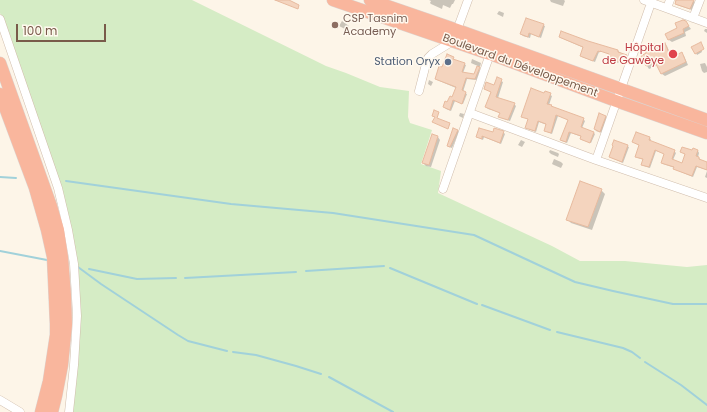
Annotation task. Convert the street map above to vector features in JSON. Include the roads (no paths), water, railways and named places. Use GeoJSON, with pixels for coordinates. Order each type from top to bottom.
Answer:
{"type":"FeatureCollection","features":[{"type":"Feature","properties":{"kind":"highway","name":"Boulevard du Développement"},"geometry":{"type":"LineString","coordinates":[[333,0],[490,54],[707,133]]}},
{"type":"Feature","properties":{"kind":"highway","name":"Boulevard du Développement"},"geometry":{"type":"LineString","coordinates":[[370,0],[707,120]]}},
{"type":"Feature","properties":{"kind":"highway"},"geometry":{"type":"LineString","coordinates":[[0,63],[34,171],[58,230],[56,334],[49,381],[41,412]]}},
{"type":"Feature","properties":{"kind":"highway"},"geometry":{"type":"LineString","coordinates":[[0,94],[34,171]]}},
{"type":"Feature","properties":{"kind":"highway"},"geometry":{"type":"LineString","coordinates":[[52,412],[62,365],[66,325],[65,295],[58,263]]}},
{"type":"Feature","properties":{"kind":"street"},"geometry":{"type":"LineString","coordinates":[[419,91],[428,58],[436,51],[453,41],[468,0]]}},
{"type":"Feature","properties":{"kind":"street"},"geometry":{"type":"LineString","coordinates":[[667,8],[670,0]]}},
{"type":"Feature","properties":{"kind":"street"},"geometry":{"type":"LineString","coordinates":[[693,18],[700,0]]}},
{"type":"Feature","properties":{"kind":"street"},"geometry":{"type":"LineString","coordinates":[[596,160],[648,1],[707,23]]}},
{"type":"Feature","properties":{"kind":"street"},"geometry":{"type":"LineString","coordinates":[[0,19],[55,181],[68,230],[74,264],[77,316],[69,412]]}},
{"type":"Feature","properties":{"kind":"street"},"geometry":{"type":"LineString","coordinates":[[442,189],[490,54]]}},
{"type":"Feature","properties":{"kind":"street"},"geometry":{"type":"LineString","coordinates":[[470,113],[596,160],[707,198]]}},
{"type":"Feature","properties":{"kind":"street"},"geometry":{"type":"LineString","coordinates":[[0,400],[20,412]]}},
{"type":"Feature","properties":{"kind":"waterway"},"geometry":{"type":"LineString","coordinates":[[0,177],[16,178]]}},
{"type":"Feature","properties":{"kind":"waterway"},"geometry":{"type":"LineString","coordinates":[[66,181],[231,204],[333,213],[474,235],[575,282],[673,304],[707,304]]}},
{"type":"Feature","properties":{"kind":"waterway"},"geometry":{"type":"LineString","coordinates":[[0,251],[47,260]]}},
{"type":"Feature","properties":{"kind":"waterway"},"geometry":{"type":"LineString","coordinates":[[306,271],[384,266]]}},
{"type":"Feature","properties":{"kind":"waterway"},"geometry":{"type":"LineString","coordinates":[[78,267],[101,284],[188,341],[227,351]]}},
{"type":"Feature","properties":{"kind":"waterway"},"geometry":{"type":"LineString","coordinates":[[390,268],[477,304]]}},
{"type":"Feature","properties":{"kind":"waterway"},"geometry":{"type":"LineString","coordinates":[[89,269],[137,279],[176,278]]}},
{"type":"Feature","properties":{"kind":"waterway"},"geometry":{"type":"LineString","coordinates":[[185,278],[296,272]]}},
{"type":"Feature","properties":{"kind":"waterway"},"geometry":{"type":"LineString","coordinates":[[482,305],[550,330]]}},
{"type":"Feature","properties":{"kind":"waterway"},"geometry":{"type":"LineString","coordinates":[[557,332],[623,348],[640,358]]}},
{"type":"Feature","properties":{"kind":"waterway"},"geometry":{"type":"LineString","coordinates":[[233,352],[256,355],[321,374]]}},
{"type":"Feature","properties":{"kind":"waterway"},"geometry":{"type":"LineString","coordinates":[[645,362],[681,385],[707,405]]}},
{"type":"Feature","properties":{"kind":"waterway"},"geometry":{"type":"LineString","coordinates":[[329,377],[393,412]]}},
{"type":"Feature","properties":{"kind":"place","name":"CSP Tasnim Academy"},"geometry":{"type":"Point","coordinates":[335,25]}},
{"type":"Feature","properties":{"kind":"place","name":"Hôpital de Gawèye"},"geometry":{"type":"Point","coordinates":[673,54]}},
{"type":"Feature","properties":{"kind":"place","name":"Station Oryx"},"geometry":{"type":"Point","coordinates":[448,62]}}]}
